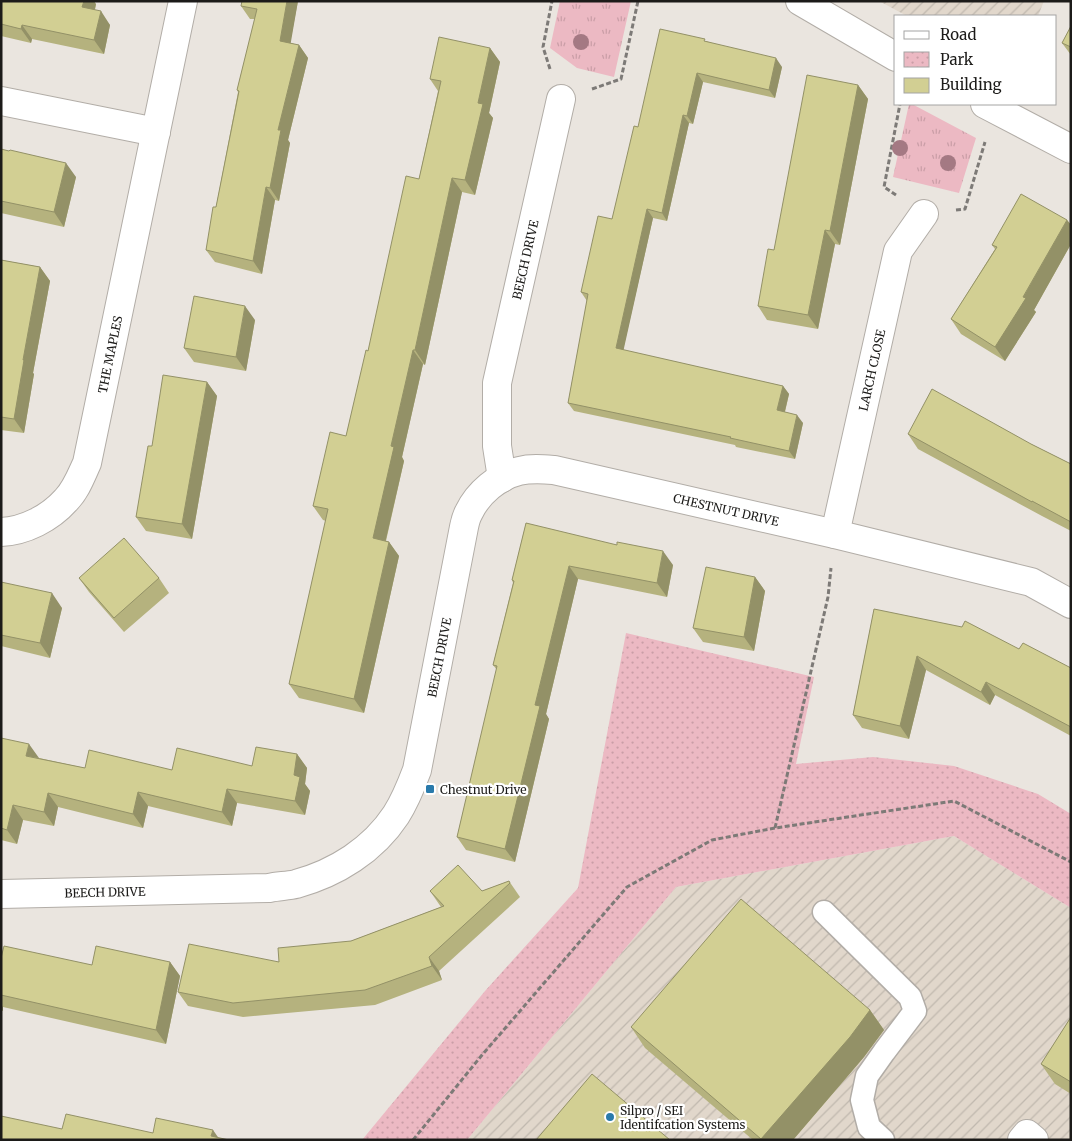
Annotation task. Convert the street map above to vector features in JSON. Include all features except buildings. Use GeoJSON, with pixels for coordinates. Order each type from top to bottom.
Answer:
{"type":"FeatureCollection","features":[{"type":"Feature","properties":{"kind":"street","name":"THE MAPLES"},"geometry":{"type":"LineString","coordinates":[[1,532],[10,532],[32,524],[51,514],[66,500],[78,483],[87,463],[183,1]]}},
{"type":"Feature","properties":{"kind":"street"},"geometry":{"type":"LineString","coordinates":[[813,4],[894,56]]}},
{"type":"Feature","properties":{"kind":"street","name":"BEECH DRIVE"},"geometry":{"type":"LineString","coordinates":[[1,894],[269,888],[294,884],[318,877],[340,867],[362,853],[380,836],[396,816],[408,794],[417,770],[464,527],[469,512],[477,499],[502,478],[497,446],[497,383],[560,99]]}},
{"type":"Feature","properties":{"kind":"street"},"geometry":{"type":"LineString","coordinates":[[1,101],[156,132]]}},
{"type":"Feature","properties":{"kind":"street"},"geometry":{"type":"LineString","coordinates":[[990,106],[1071,149]]}},
{"type":"Feature","properties":{"kind":"street","name":"LARCH CLOSE"},"geometry":{"type":"LineString","coordinates":[[835,534],[898,251],[924,214]]}},
{"type":"Feature","properties":{"kind":"street","name":"CHESTNUT DRIVE"},"geometry":{"type":"LineString","coordinates":[[502,478],[518,471],[554,470],[835,534],[1031,582],[1071,604]]}},
{"type":"Feature","properties":{"kind":"street"},"geometry":{"type":"LineString","coordinates":[[1022,1140],[1027,1134],[1034,1140]]}},
{"type":"Feature","properties":{"kind":"lane"},"geometry":{"type":"LineString","coordinates":[[824,912],[910,997],[915,1012],[867,1076],[862,1100],[864,1109],[869,1127],[883,1140]]}},
{"type":"Feature","properties":{"kind":"path"},"geometry":{"type":"LineString","coordinates":[[552,1],[543,47],[560,99],[621,79],[638,1]]}},
{"type":"Feature","properties":{"kind":"path"},"geometry":{"type":"LineString","coordinates":[[900,105],[884,187],[924,214],[965,209],[990,106]]}},
{"type":"Feature","properties":{"kind":"path"},"geometry":{"type":"LineString","coordinates":[[775,828],[828,597],[835,534]]}},
{"type":"Feature","properties":{"kind":"path"},"geometry":{"type":"LineString","coordinates":[[413,1140],[482,1055],[627,887],[712,840],[775,828],[954,801],[1071,862]]}},
{"type":"Feature","properties":{"kind":"shaded area"},"geometry":{"type":"Polygon","coordinates":[[[879,1],[1044,1],[1038,15],[905,15],[879,1]]]}},
{"type":"Feature","properties":{"kind":"shaded area"},"geometry":{"type":"Polygon","coordinates":[[[954,836],[1071,908],[1071,1140],[467,1140],[676,887],[954,836]]]}},
{"type":"Feature","properties":{"kind":"green space"},"geometry":{"type":"Polygon","coordinates":[[[560,1],[631,1],[614,77],[577,68],[550,48],[560,1]]]}},
{"type":"Feature","properties":{"kind":"green space"},"geometry":{"type":"Polygon","coordinates":[[[909,105],[914,105],[976,138],[959,193],[893,177],[909,105]]]}},
{"type":"Feature","properties":{"kind":"green space"},"geometry":{"type":"Polygon","coordinates":[[[626,633],[814,677],[796,764],[873,757],[954,766],[1038,794],[1071,814],[1071,908],[954,836],[676,887],[467,1140],[362,1140],[485,991],[578,888],[626,633]]]}},
{"type":"Feature","properties":{"kind":"place","name":"Chestnut Drive"},"geometry":{"type":"Point","coordinates":[430,789]}},
{"type":"Feature","properties":{"kind":"place","name":"Silpro / SEI Identifcation Systems"},"geometry":{"type":"Point","coordinates":[610,1117]}}]}
